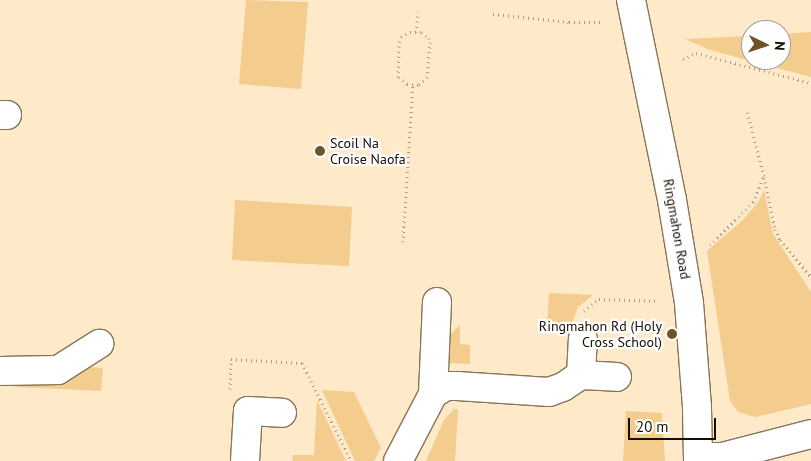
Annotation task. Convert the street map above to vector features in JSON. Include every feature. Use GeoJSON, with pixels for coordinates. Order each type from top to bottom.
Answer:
{"type":"FeatureCollection","features":[{"type":"Feature","properties":{"kind":"street","name":"Ringmahon Road"},"geometry":{"type":"LineString","coordinates":[[631,0],[672,200],[689,303],[698,408],[698,459]]}},
{"type":"Feature","properties":{"kind":"street"},"geometry":{"type":"LineString","coordinates":[[398,461],[433,394],[437,302]]}},
{"type":"Feature","properties":{"kind":"street"},"geometry":{"type":"LineString","coordinates":[[581,375],[582,327]]}},
{"type":"Feature","properties":{"kind":"street"},"geometry":{"type":"LineString","coordinates":[[8,371],[58,370],[99,344]]}},
{"type":"Feature","properties":{"kind":"street"},"geometry":{"type":"LineString","coordinates":[[433,394],[446,386],[549,392],[581,375],[617,377]]}},
{"type":"Feature","properties":{"kind":"street"},"geometry":{"type":"LineString","coordinates":[[245,461],[248,411],[282,413]]}},
{"type":"Feature","properties":{"kind":"street"},"geometry":{"type":"LineString","coordinates":[[698,459],[722,457],[811,434]]}},
{"type":"Feature","properties":{"kind":"path"},"geometry":{"type":"LineString","coordinates":[[416,32],[418,12]]}},
{"type":"Feature","properties":{"kind":"path"},"geometry":{"type":"LineString","coordinates":[[493,14],[569,22],[600,22]]}},
{"type":"Feature","properties":{"kind":"path"},"geometry":{"type":"LineString","coordinates":[[416,32],[426,35],[430,42],[427,76],[422,83],[414,85],[402,81],[398,77],[397,71],[401,37],[405,33],[416,32]]}},
{"type":"Feature","properties":{"kind":"path"},"geometry":{"type":"LineString","coordinates":[[683,59],[696,53],[811,83]]}},
{"type":"Feature","properties":{"kind":"path"},"geometry":{"type":"LineString","coordinates":[[404,242],[414,85]]}},
{"type":"Feature","properties":{"kind":"path"},"geometry":{"type":"LineString","coordinates":[[748,111],[775,229],[780,240],[811,277]]}},
{"type":"Feature","properties":{"kind":"path"},"geometry":{"type":"LineString","coordinates":[[710,245],[753,202],[764,176]]}},
{"type":"Feature","properties":{"kind":"path"},"geometry":{"type":"LineString","coordinates":[[582,327],[586,307],[599,299],[659,301]]}},
{"type":"Feature","properties":{"kind":"shaded area"},"geometry":{"type":"Polygon","coordinates":[[[246,0],[308,2],[301,89],[239,84],[246,0]]]}},
{"type":"Feature","properties":{"kind":"shaded area"},"geometry":{"type":"Polygon","coordinates":[[[811,32],[811,77],[785,70],[791,70],[791,33],[811,32]]]}},
{"type":"Feature","properties":{"kind":"shaded area"},"geometry":{"type":"Polygon","coordinates":[[[741,36],[741,58],[710,50],[685,39],[741,36]]]}},
{"type":"Feature","properties":{"kind":"shaded area"},"geometry":{"type":"Polygon","coordinates":[[[764,190],[773,234],[811,292],[811,404],[755,417],[738,412],[730,401],[707,251],[743,220],[759,201],[764,190]]]}},
{"type":"Feature","properties":{"kind":"shaded area"},"geometry":{"type":"Polygon","coordinates":[[[235,200],[352,207],[349,266],[232,260],[235,200]]]}},
{"type":"Feature","properties":{"kind":"shaded area"},"geometry":{"type":"Polygon","coordinates":[[[549,293],[593,295],[578,307],[569,330],[547,328],[549,293]]]}},
{"type":"Feature","properties":{"kind":"shaded area"},"geometry":{"type":"Polygon","coordinates":[[[460,325],[460,344],[470,345],[470,364],[450,363],[446,358],[446,339],[460,325]]]}},
{"type":"Feature","properties":{"kind":"shaded area"},"geometry":{"type":"Polygon","coordinates":[[[89,367],[103,368],[101,391],[17,387],[18,382],[89,367]]]}},
{"type":"Feature","properties":{"kind":"shaded area"},"geometry":{"type":"Polygon","coordinates":[[[322,390],[354,392],[381,448],[374,461],[355,461],[322,390]]]}},
{"type":"Feature","properties":{"kind":"shaded area"},"geometry":{"type":"Polygon","coordinates":[[[317,400],[346,461],[292,461],[293,455],[314,455],[317,400]]]}},
{"type":"Feature","properties":{"kind":"shaded area"},"geometry":{"type":"Polygon","coordinates":[[[454,409],[458,409],[455,461],[426,461],[444,420],[454,409]]]}},
{"type":"Feature","properties":{"kind":"shaded area"},"geometry":{"type":"Polygon","coordinates":[[[626,411],[662,413],[665,461],[623,461],[626,411]]]}},
{"type":"Feature","properties":{"kind":"place","name":"Scoil Na Croise Naofa"},"geometry":{"type":"Point","coordinates":[320,151]}},
{"type":"Feature","properties":{"kind":"place","name":"Ringmahon Rd (Holy Cross School)"},"geometry":{"type":"Point","coordinates":[672,334]}}]}
